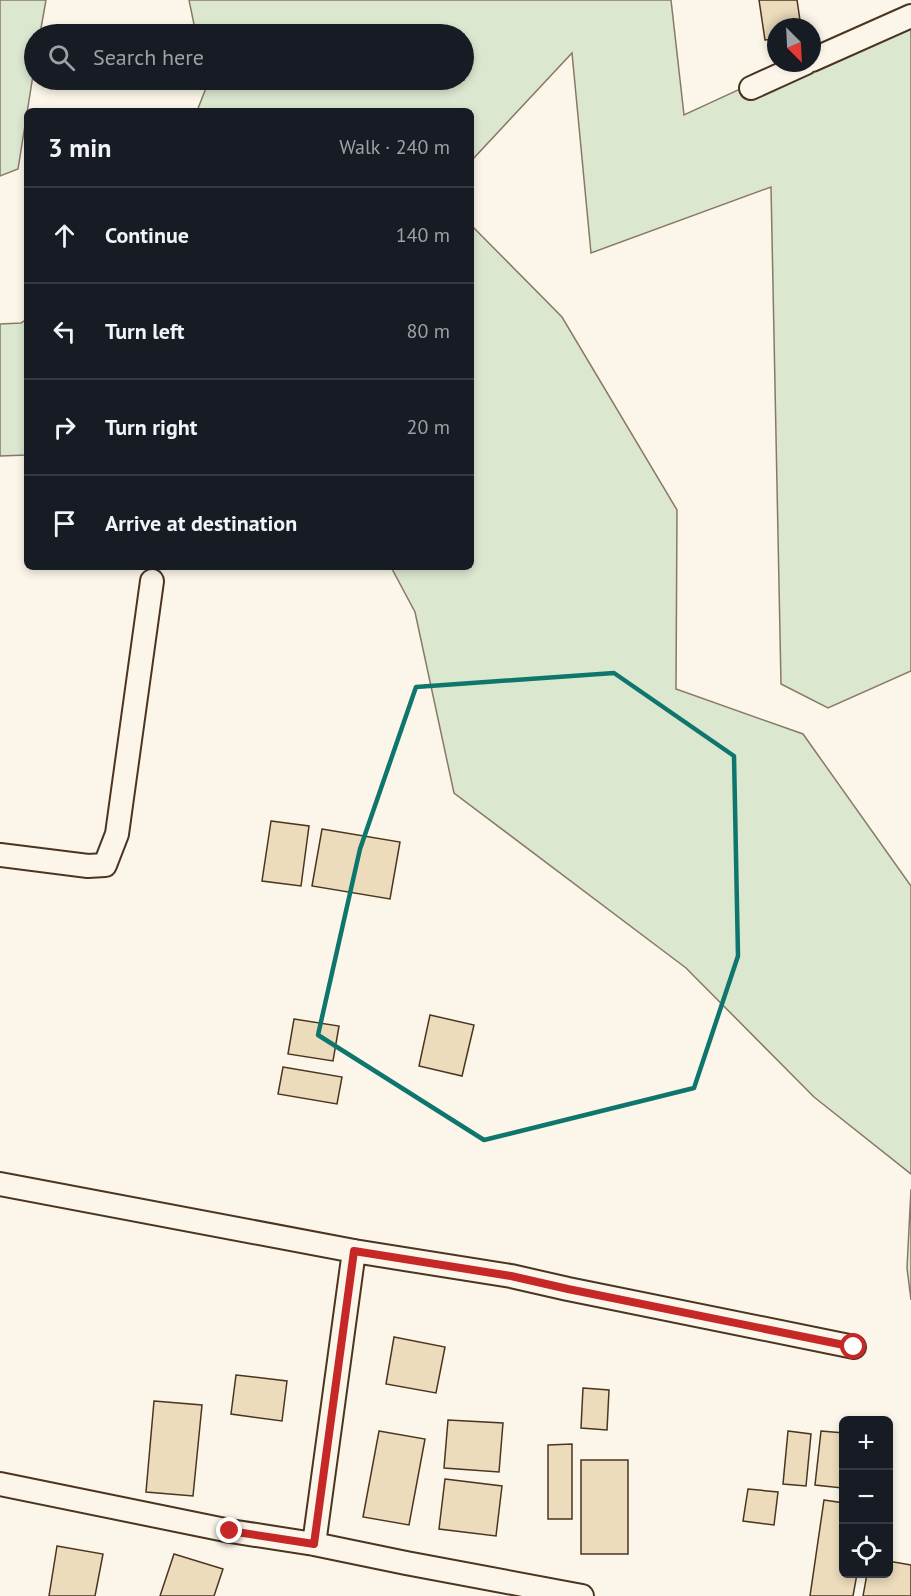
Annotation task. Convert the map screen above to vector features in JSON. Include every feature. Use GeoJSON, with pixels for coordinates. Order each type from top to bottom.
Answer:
{"type":"FeatureCollection","features":[{"type":"Feature","properties":{"kind":"street"},"geometry":{"type":"LineString","coordinates":[[821,56],[911,16]]}},
{"type":"Feature","properties":{"kind":"street"},"geometry":{"type":"LineString","coordinates":[[751,88],[786,72]]}},
{"type":"Feature","properties":{"kind":"street"},"geometry":{"type":"LineString","coordinates":[[0,855],[88,866],[105,865],[117,834],[152,581]]}},
{"type":"Feature","properties":{"kind":"street"},"geometry":{"type":"LineString","coordinates":[[0,1184],[354,1251],[511,1276],[579,1292],[854,1347]]}},
{"type":"Feature","properties":{"kind":"street"},"geometry":{"type":"LineString","coordinates":[[314,1544],[354,1251]]}},
{"type":"Feature","properties":{"kind":"street"},"geometry":{"type":"LineString","coordinates":[[0,1484],[230,1531],[314,1544],[582,1596]]}},
{"type":"Feature","properties":{"kind":"highlighted area"},"geometry":{"type":"Polygon","coordinates":[[[614,673],[734,756],[738,956],[694,1088],[484,1140],[318,1035],[360,849],[416,687],[614,673]]]}},
{"type":"Feature","properties":{"kind":"green space"},"geometry":{"type":"Polygon","coordinates":[[[0,0],[46,0],[42,24],[24,24],[24,90],[31,90],[28,108],[24,108],[24,132],[18,169],[0,176],[0,0]]]}},
{"type":"Feature","properties":{"kind":"green space"},"geometry":{"type":"Polygon","coordinates":[[[189,0],[671,0],[684,115],[777,72],[821,72],[821,52],[911,10],[911,671],[828,708],[781,684],[771,187],[591,253],[572,53],[474,158],[474,108],[198,108],[205,90],[474,90],[474,24],[194,24],[189,0]]]}},
{"type":"Feature","properties":{"kind":"green space"},"geometry":{"type":"Polygon","coordinates":[[[474,228],[562,317],[677,510],[676,689],[803,734],[911,886],[911,1174],[814,1097],[686,968],[454,793],[415,612],[393,570],[474,570],[474,228]]]}},
{"type":"Feature","properties":{"kind":"green space"},"geometry":{"type":"Polygon","coordinates":[[[24,321],[24,455],[0,456],[0,324],[24,321]]]}},
{"type":"Feature","properties":{"kind":"green space"},"geometry":{"type":"Polygon","coordinates":[[[911,1189],[911,1300],[907,1268],[911,1189]]]}},
{"type":"Feature","properties":{"kind":"building"},"geometry":{"type":"Polygon","coordinates":[[[759,0],[797,0],[800,18],[767,18],[767,40],[765,40],[759,0]]]}},
{"type":"Feature","properties":{"kind":"building"},"geometry":{"type":"Polygon","coordinates":[[[271,821],[309,826],[301,886],[262,881],[271,821]]]}},
{"type":"Feature","properties":{"kind":"building"},"geometry":{"type":"Polygon","coordinates":[[[322,829],[400,842],[390,899],[312,886],[322,829]]]}},
{"type":"Feature","properties":{"kind":"building"},"geometry":{"type":"Polygon","coordinates":[[[430,1015],[474,1025],[462,1076],[419,1066],[430,1015]]]}},
{"type":"Feature","properties":{"kind":"building"},"geometry":{"type":"Polygon","coordinates":[[[294,1019],[339,1026],[333,1061],[288,1054],[294,1019]]]}},
{"type":"Feature","properties":{"kind":"building"},"geometry":{"type":"Polygon","coordinates":[[[283,1067],[342,1077],[337,1104],[278,1094],[283,1067]]]}},
{"type":"Feature","properties":{"kind":"building"},"geometry":{"type":"Polygon","coordinates":[[[394,1337],[445,1347],[436,1393],[386,1384],[394,1337]]]}},
{"type":"Feature","properties":{"kind":"building"},"geometry":{"type":"Polygon","coordinates":[[[236,1375],[287,1381],[282,1421],[231,1414],[236,1375]]]}},
{"type":"Feature","properties":{"kind":"building"},"geometry":{"type":"Polygon","coordinates":[[[583,1388],[609,1390],[607,1430],[581,1428],[583,1388]]]}},
{"type":"Feature","properties":{"kind":"building"},"geometry":{"type":"Polygon","coordinates":[[[154,1401],[202,1405],[193,1496],[146,1492],[154,1401]]]}},
{"type":"Feature","properties":{"kind":"building"},"geometry":{"type":"Polygon","coordinates":[[[448,1420],[503,1423],[499,1472],[444,1468],[448,1420]]]}},
{"type":"Feature","properties":{"kind":"building"},"geometry":{"type":"Polygon","coordinates":[[[379,1431],[425,1439],[409,1525],[363,1517],[379,1431]]]}},
{"type":"Feature","properties":{"kind":"building"},"geometry":{"type":"Polygon","coordinates":[[[788,1431],[811,1434],[806,1486],[783,1484],[788,1431]]]}},
{"type":"Feature","properties":{"kind":"building"},"geometry":{"type":"Polygon","coordinates":[[[821,1431],[839,1433],[839,1488],[815,1485],[821,1431]]]}},
{"type":"Feature","properties":{"kind":"building"},"geometry":{"type":"Polygon","coordinates":[[[572,1444],[572,1519],[548,1519],[548,1445],[572,1444]]]}},
{"type":"Feature","properties":{"kind":"building"},"geometry":{"type":"Polygon","coordinates":[[[581,1460],[628,1460],[628,1554],[581,1554],[581,1460]]]}},
{"type":"Feature","properties":{"kind":"building"},"geometry":{"type":"Polygon","coordinates":[[[445,1479],[502,1486],[496,1536],[439,1529],[445,1479]]]}},
{"type":"Feature","properties":{"kind":"building"},"geometry":{"type":"Polygon","coordinates":[[[748,1489],[778,1492],[774,1525],[743,1521],[748,1489]]]}},
{"type":"Feature","properties":{"kind":"building"},"geometry":{"type":"Polygon","coordinates":[[[824,1500],[839,1502],[839,1578],[856,1578],[853,1596],[810,1596],[824,1500]]]}},
{"type":"Feature","properties":{"kind":"building"},"geometry":{"type":"Polygon","coordinates":[[[57,1546],[103,1554],[95,1596],[49,1596],[57,1546]]]}},
{"type":"Feature","properties":{"kind":"building"},"geometry":{"type":"Polygon","coordinates":[[[174,1554],[223,1569],[214,1596],[160,1596],[174,1554]]]}},
{"type":"Feature","properties":{"kind":"building"},"geometry":{"type":"Polygon","coordinates":[[[893,1562],[911,1565],[911,1596],[863,1596],[866,1578],[893,1578],[893,1562]]]}},
{"type":"Feature","properties":{"kind":"route"},"geometry":{"type":"LineString","coordinates":[[230,1531],[314,1544],[354,1251],[511,1276],[854,1347]]}}]}
